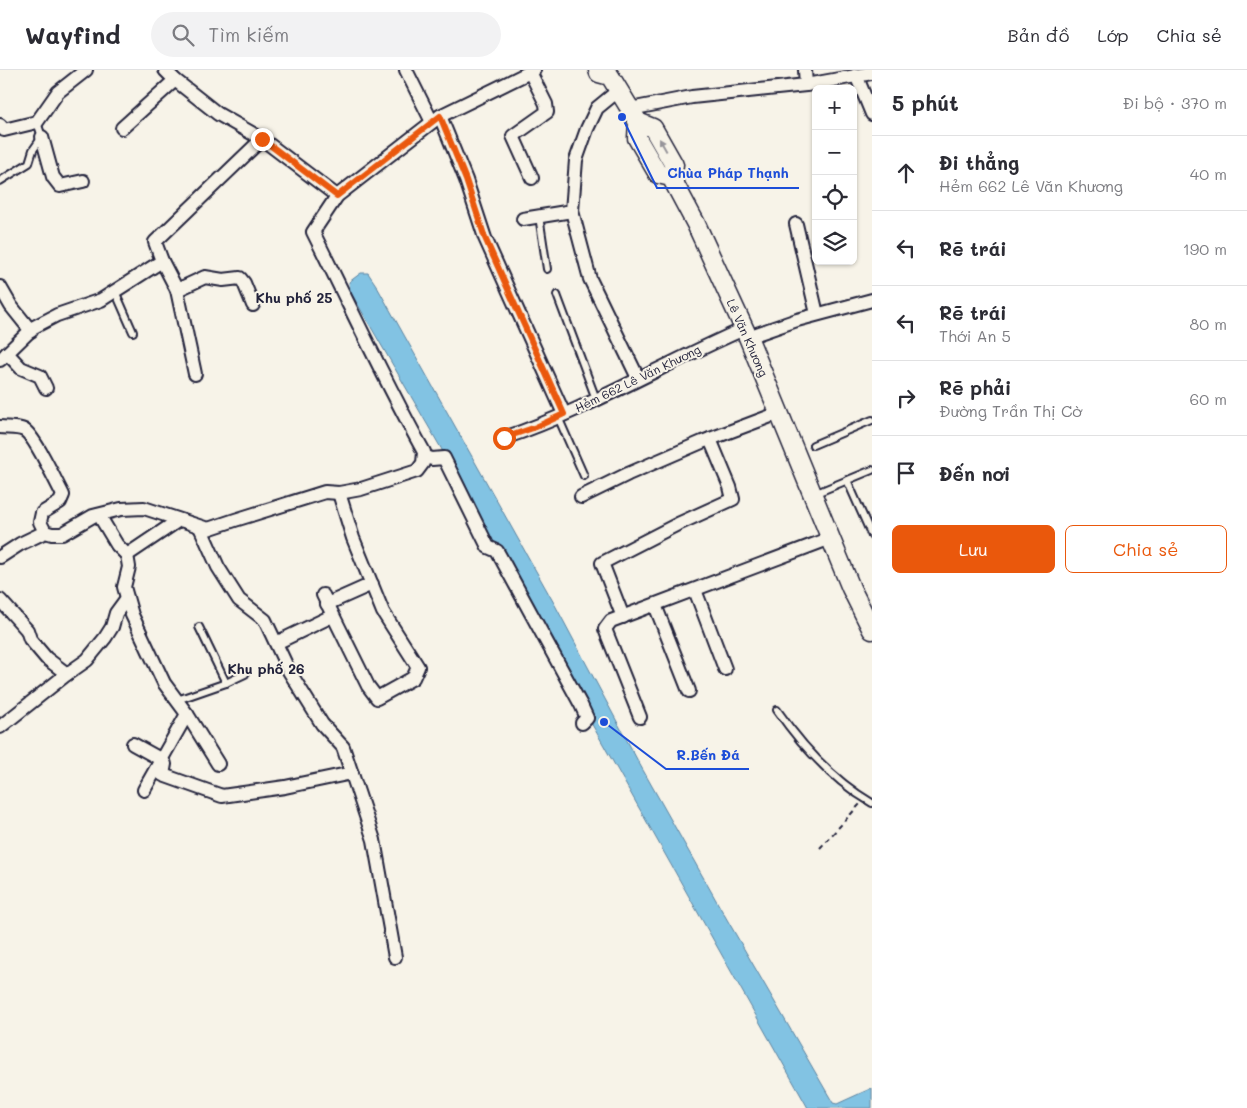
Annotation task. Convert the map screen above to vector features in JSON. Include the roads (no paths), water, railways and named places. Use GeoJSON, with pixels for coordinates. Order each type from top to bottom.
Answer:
{"type":"FeatureCollection","features":[{"type":"Feature","properties":{"kind":"main road","name":"Lê Văn Khương"},"geometry":{"type":"LineString","coordinates":[[609,76],[634,116],[638,138],[658,174],[671,177],[696,224],[746,333],[851,588],[872,630]]}},
{"type":"Feature","properties":{"kind":"street"},"geometry":{"type":"LineString","coordinates":[[0,125],[4,130],[37,122],[58,92],[86,70]]}},
{"type":"Feature","properties":{"kind":"street"},"geometry":{"type":"LineString","coordinates":[[166,70],[175,80],[218,114],[262,139],[337,196]]}},
{"type":"Feature","properties":{"kind":"street"},"geometry":{"type":"LineString","coordinates":[[406,70],[436,119],[466,180],[485,238],[561,416]]}},
{"type":"Feature","properties":{"kind":"street"},"geometry":{"type":"LineString","coordinates":[[805,70],[806,85]]}},
{"type":"Feature","properties":{"kind":"street"},"geometry":{"type":"LineString","coordinates":[[0,557],[20,544],[45,532],[62,534],[81,522],[99,514],[121,509],[144,508],[208,530],[326,492],[339,493],[361,489],[416,471],[423,463],[424,452],[389,389],[313,232],[337,196],[436,119],[532,71],[546,104],[547,112],[513,136],[532,178]]}},
{"type":"Feature","properties":{"kind":"street"},"geometry":{"type":"LineString","coordinates":[[634,116],[692,97],[806,85],[872,72]]}},
{"type":"Feature","properties":{"kind":"street"},"geometry":{"type":"LineString","coordinates":[[609,76],[597,108],[586,129],[576,160],[572,211],[590,279],[638,378]]}},
{"type":"Feature","properties":{"kind":"street"},"geometry":{"type":"LineString","coordinates":[[856,76],[872,114]]}},
{"type":"Feature","properties":{"kind":"street"},"geometry":{"type":"LineString","coordinates":[[122,128],[175,80]]}},
{"type":"Feature","properties":{"kind":"street"},"geometry":{"type":"LineString","coordinates":[[42,137],[53,177],[60,186],[83,181]]}},
{"type":"Feature","properties":{"kind":"street"},"geometry":{"type":"LineString","coordinates":[[195,374],[177,290],[154,242],[262,139]]}},
{"type":"Feature","properties":{"kind":"street"},"geometry":{"type":"LineString","coordinates":[[523,219],[572,211]]}},
{"type":"Feature","properties":{"kind":"street"},"geometry":{"type":"LineString","coordinates":[[796,224],[817,314]]}},
{"type":"Feature","properties":{"kind":"street"},"geometry":{"type":"LineString","coordinates":[[46,388],[40,376],[21,368],[4,356],[31,330],[58,315],[100,300],[162,261]]}},
{"type":"Feature","properties":{"kind":"street"},"geometry":{"type":"LineString","coordinates":[[177,290],[205,277],[223,280],[240,278],[253,305]]}},
{"type":"Feature","properties":{"kind":"street"},"geometry":{"type":"LineString","coordinates":[[0,287],[31,330]]}},
{"type":"Feature","properties":{"kind":"street","name":"Hẻm 662 Lê Văn Khương"},"geometry":{"type":"LineString","coordinates":[[504,438],[561,416],[709,344],[872,300]]}},
{"type":"Feature","properties":{"kind":"street"},"geometry":{"type":"LineString","coordinates":[[581,497],[628,474],[710,439],[779,413]]}},
{"type":"Feature","properties":{"kind":"street"},"geometry":{"type":"LineString","coordinates":[[1,429],[23,430],[34,440],[63,495],[60,502],[42,513],[40,522],[45,532]]}},
{"type":"Feature","properties":{"kind":"street"},"geometry":{"type":"LineString","coordinates":[[623,617],[602,563],[678,524],[733,500],[710,439]]}},
{"type":"Feature","properties":{"kind":"street"},"geometry":{"type":"LineString","coordinates":[[424,456],[432,459],[444,458],[488,547],[497,551],[581,705],[587,718],[582,723]]}},
{"type":"Feature","properties":{"kind":"street"},"geometry":{"type":"LineString","coordinates":[[327,605],[368,686],[377,698],[413,678],[418,667],[383,612],[353,538],[339,493]]}},
{"type":"Feature","properties":{"kind":"street"},"geometry":{"type":"LineString","coordinates":[[99,514],[117,545],[127,555],[129,566],[124,587],[127,598],[132,615],[164,683],[187,714],[218,764]]}},
{"type":"Feature","properties":{"kind":"street"},"geometry":{"type":"LineString","coordinates":[[127,555],[179,520]]}},
{"type":"Feature","properties":{"kind":"street"},"geometry":{"type":"LineString","coordinates":[[200,527],[218,567],[239,600],[265,620],[289,671],[322,724],[344,748],[374,840],[395,957]]}},
{"type":"Feature","properties":{"kind":"street"},"geometry":{"type":"LineString","coordinates":[[640,717],[605,629],[611,622],[830,538]]}},
{"type":"Feature","properties":{"kind":"street"},"geometry":{"type":"LineString","coordinates":[[276,642],[327,605],[372,584]]}},
{"type":"Feature","properties":{"kind":"street"},"geometry":{"type":"LineString","coordinates":[[695,590],[725,669]]}},
{"type":"Feature","properties":{"kind":"street"},"geometry":{"type":"LineString","coordinates":[[0,727],[87,660],[105,638],[112,627],[116,613],[127,598]]}},
{"type":"Feature","properties":{"kind":"street"},"geometry":{"type":"LineString","coordinates":[[0,600],[27,630],[30,639],[46,658],[67,674]]}},
{"type":"Feature","properties":{"kind":"street"},"geometry":{"type":"LineString","coordinates":[[655,605],[689,691]]}},
{"type":"Feature","properties":{"kind":"street"},"geometry":{"type":"LineString","coordinates":[[144,790],[187,714]]}},
{"type":"Feature","properties":{"kind":"street"},"geometry":{"type":"LineString","coordinates":[[132,744],[162,760],[165,764],[163,775],[222,796],[285,787],[352,772]]}},
{"type":"Feature","properties":{"kind":"lane"},"geometry":{"type":"LineString","coordinates":[[0,181],[30,163],[33,150],[42,137],[37,122]]}},
{"type":"Feature","properties":{"kind":"lane"},"geometry":{"type":"LineString","coordinates":[[539,216],[547,269]]}},
{"type":"Feature","properties":{"kind":"lane"},"geometry":{"type":"LineString","coordinates":[[115,291],[133,332]]}},
{"type":"Feature","properties":{"kind":"lane"},"geometry":{"type":"LineString","coordinates":[[558,295],[596,399]]}},
{"type":"Feature","properties":{"kind":"lane"},"geometry":{"type":"LineString","coordinates":[[561,416],[584,476]]}},
{"type":"Feature","properties":{"kind":"lane"},"geometry":{"type":"LineString","coordinates":[[813,445],[872,420]]}},
{"type":"Feature","properties":{"kind":"lane"},"geometry":{"type":"LineString","coordinates":[[813,495],[872,470]]}},
{"type":"Feature","properties":{"kind":"lane"},"geometry":{"type":"LineString","coordinates":[[847,480],[872,536]]}},
{"type":"Feature","properties":{"kind":"lane"},"geometry":{"type":"LineString","coordinates":[[199,627],[226,683]]}},
{"type":"Feature","properties":{"kind":"lane"},"geometry":{"type":"LineString","coordinates":[[176,700],[226,683],[245,674]]}},
{"type":"Feature","properties":{"kind":"lane"},"geometry":{"type":"LineString","coordinates":[[777,710],[796,736],[820,761],[852,792],[872,803]]}},
{"type":"Feature","properties":{"kind":"water"},"geometry":{"type":"Polygon","coordinates":[[[361,273],[368,273],[376,285],[555,605],[639,763],[833,1103],[837,1104],[872,1088],[872,1108],[808,1108],[567,680],[467,493],[350,291],[349,282],[361,273]]]}},
{"type":"Feature","properties":{"kind":"place","name":"Chùa Pháp Thạnh"},"geometry":{"type":"Point","coordinates":[622,117]}},
{"type":"Feature","properties":{"kind":"place","name":"R.Bến Đá"},"geometry":{"type":"Point","coordinates":[604,722]}},
{"type":"Feature","properties":{"kind":"district","name":"Khu phố 25"},"geometry":{"type":"Point","coordinates":[294,298]}},
{"type":"Feature","properties":{"kind":"district","name":"Khu phố 26"},"geometry":{"type":"Point","coordinates":[266,669]}}]}
